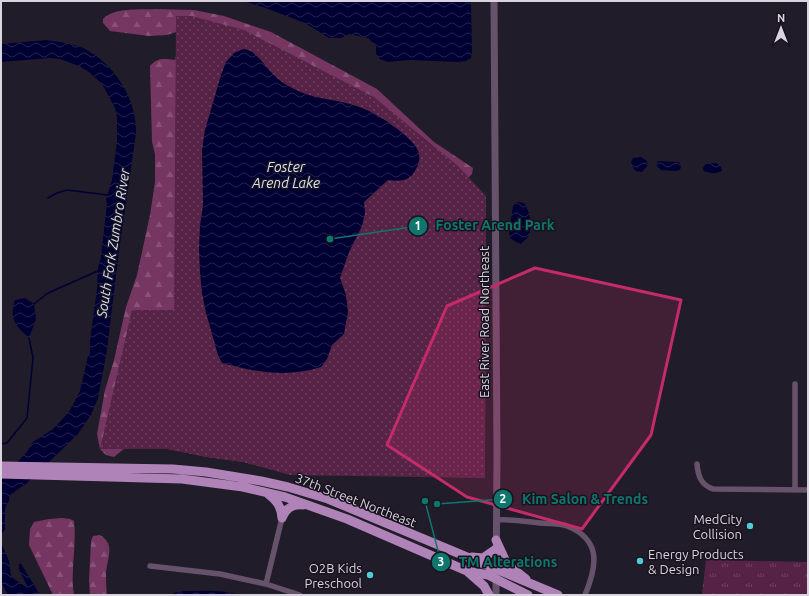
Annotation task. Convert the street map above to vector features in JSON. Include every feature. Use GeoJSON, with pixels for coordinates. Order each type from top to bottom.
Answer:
{"type":"FeatureCollection","features":[{"type":"Feature","properties":{"kind":"main road","name":"37th Street Northeast"},"geometry":{"type":"LineString","coordinates":[[1,466],[173,469],[206,472],[288,487],[322,497],[558,595]]}},
{"type":"Feature","properties":{"kind":"main road","name":"37th Street Northeast"},"geometry":{"type":"LineString","coordinates":[[1,474],[57,474],[182,479],[243,487],[290,499],[354,522],[467,571],[488,575],[526,594]]}},
{"type":"Feature","properties":{"kind":"main road"},"geometry":{"type":"LineString","coordinates":[[267,493],[279,504],[282,518]]}},
{"type":"Feature","properties":{"kind":"main road"},"geometry":{"type":"LineString","coordinates":[[282,518],[285,510],[294,505],[304,505],[322,510]]}},
{"type":"Feature","properties":{"kind":"main road"},"geometry":{"type":"LineString","coordinates":[[463,556],[483,558],[496,545],[507,564],[532,584]]}},
{"type":"Feature","properties":{"kind":"main road"},"geometry":{"type":"LineString","coordinates":[[467,571],[484,586],[489,595]]}},
{"type":"Feature","properties":{"kind":"main road"},"geometry":{"type":"LineString","coordinates":[[509,595],[526,594]]}},
{"type":"Feature","properties":{"kind":"street","name":"East River Road Northeast"},"geometry":{"type":"LineString","coordinates":[[494,1],[497,520],[496,595]]}},
{"type":"Feature","properties":{"kind":"street"},"geometry":{"type":"LineString","coordinates":[[795,384],[795,490]]}},
{"type":"Feature","properties":{"kind":"street"},"geometry":{"type":"LineString","coordinates":[[697,464],[698,475],[702,483],[713,489],[808,490]]}},
{"type":"Feature","properties":{"kind":"street"},"geometry":{"type":"LineString","coordinates":[[266,584],[282,518]]}},
{"type":"Feature","properties":{"kind":"street"},"geometry":{"type":"LineString","coordinates":[[497,520],[514,520],[566,526],[586,538],[592,549],[594,563],[593,577],[585,595]]}},
{"type":"Feature","properties":{"kind":"street"},"geometry":{"type":"LineString","coordinates":[[150,566],[220,574],[266,584],[300,595]]}},
{"type":"Feature","properties":{"kind":"highlighted area"},"geometry":{"type":"Polygon","coordinates":[[[535,268],[681,300],[651,435],[582,529],[467,497],[387,445],[447,306],[535,268]]]}},
{"type":"Feature","properties":{"kind":"green space"},"geometry":{"type":"Polygon","coordinates":[[[155,9],[194,10],[224,16],[271,32],[377,89],[434,142],[473,168],[472,174],[467,179],[274,470],[244,462],[207,457],[168,449],[125,448],[114,457],[106,455],[100,449],[97,434],[105,390],[114,360],[126,307],[137,275],[150,215],[155,182],[155,154],[152,142],[150,66],[159,60],[175,60],[182,30],[167,35],[149,36],[110,31],[103,23],[103,19],[108,15],[120,11],[155,9]]]}},
{"type":"Feature","properties":{"kind":"green space"},"geometry":{"type":"Polygon","coordinates":[[[176,16],[192,16],[244,30],[374,97],[458,166],[486,196],[485,478],[290,475],[244,462],[207,457],[168,449],[100,449],[132,310],[174,310],[176,16]]]}},
{"type":"Feature","properties":{"kind":"green space"},"geometry":{"type":"Polygon","coordinates":[[[62,518],[74,521],[74,595],[53,595],[29,545],[30,529],[34,522],[62,518]]]}},
{"type":"Feature","properties":{"kind":"green space"},"geometry":{"type":"Polygon","coordinates":[[[100,535],[108,543],[109,547],[106,573],[107,595],[90,595],[89,580],[91,541],[93,536],[100,535]]]}},
{"type":"Feature","properties":{"kind":"green space"},"geometry":{"type":"Polygon","coordinates":[[[706,560],[808,562],[808,595],[702,595],[706,560]]]}},
{"type":"Feature","properties":{"kind":"water"},"geometry":{"type":"Polygon","coordinates":[[[243,1],[471,1],[471,58],[466,61],[458,62],[410,60],[387,62],[380,59],[376,54],[376,46],[368,38],[349,34],[341,38],[329,38],[305,23],[243,1]]]}},
{"type":"Feature","properties":{"kind":"water","name":"South Fork Zumbro River"},"geometry":{"type":"Polygon","coordinates":[[[47,40],[79,46],[94,55],[114,73],[122,83],[128,95],[135,120],[136,133],[119,251],[107,350],[98,398],[91,415],[77,435],[27,483],[10,495],[5,509],[5,529],[1,537],[1,479],[26,453],[33,442],[53,429],[69,412],[80,391],[88,356],[90,354],[90,341],[97,289],[98,268],[101,257],[107,203],[106,199],[112,180],[117,141],[117,117],[115,108],[102,84],[89,72],[79,66],[60,59],[50,58],[1,62],[1,44],[47,40]]]}},
{"type":"Feature","properties":{"kind":"water","name":"Foster Arend Lake"},"geometry":{"type":"Polygon","coordinates":[[[243,49],[255,54],[277,78],[294,89],[314,96],[343,102],[366,110],[380,117],[407,137],[418,150],[419,154],[419,163],[411,177],[395,181],[388,180],[364,202],[365,213],[362,226],[349,252],[340,278],[346,295],[348,312],[344,334],[332,345],[327,359],[321,367],[308,370],[283,373],[259,371],[222,363],[218,355],[206,313],[202,293],[199,249],[203,205],[202,150],[205,130],[226,62],[234,53],[243,49]]]}},
{"type":"Feature","properties":{"kind":"water"},"geometry":{"type":"Polygon","coordinates":[[[641,157],[647,161],[648,165],[642,172],[636,171],[631,162],[633,158],[641,157]]]}},
{"type":"Feature","properties":{"kind":"water"},"geometry":{"type":"Polygon","coordinates":[[[658,161],[679,162],[681,166],[680,170],[661,170],[656,165],[658,161]]]}},
{"type":"Feature","properties":{"kind":"water"},"geometry":{"type":"Polygon","coordinates":[[[706,163],[716,163],[721,167],[722,171],[717,173],[708,173],[704,171],[703,168],[706,163]]]}},
{"type":"Feature","properties":{"kind":"water"},"geometry":{"type":"Polygon","coordinates":[[[517,202],[524,203],[528,210],[530,220],[530,233],[521,244],[510,238],[509,232],[513,206],[517,202]]]}},
{"type":"Feature","properties":{"kind":"water"},"geometry":{"type":"Polygon","coordinates":[[[25,298],[34,304],[36,319],[29,338],[17,326],[13,317],[15,300],[25,298]]]}},
{"type":"Feature","properties":{"kind":"water"},"geometry":{"type":"Polygon","coordinates":[[[1,542],[9,561],[11,576],[27,586],[19,568],[20,562],[40,595],[8,595],[1,582],[1,542]]]}},
{"type":"Feature","properties":{"kind":"water"},"geometry":{"type":"Polygon","coordinates":[[[184,591],[219,591],[238,595],[172,595],[174,593],[184,591]]]}},
{"type":"Feature","properties":{"kind":"waterway","name":"South Fork Zumbro River"},"geometry":{"type":"LineString","coordinates":[[48,198],[67,190],[108,195]]}},
{"type":"Feature","properties":{"kind":"waterway","name":"South Fork Zumbro River"},"geometry":{"type":"LineString","coordinates":[[34,304],[48,293],[100,270]]}},
{"type":"Feature","properties":{"kind":"waterway"},"geometry":{"type":"LineString","coordinates":[[1,444],[7,443],[27,418],[33,358],[29,338]]}},
{"type":"Feature","properties":{"kind":"place","name":"Foster Arend Park"},"geometry":{"type":"Point","coordinates":[330,239]}},
{"type":"Feature","properties":{"kind":"place","name":"TM Alterations"},"geometry":{"type":"Point","coordinates":[425,501]}},
{"type":"Feature","properties":{"kind":"place","name":"Kim Salon & Trends"},"geometry":{"type":"Point","coordinates":[437,504]}},
{"type":"Feature","properties":{"kind":"place","name":"MedCity Collision"},"geometry":{"type":"Point","coordinates":[750,526]}},
{"type":"Feature","properties":{"kind":"place","name":"Energy Products & Design"},"geometry":{"type":"Point","coordinates":[640,561]}},
{"type":"Feature","properties":{"kind":"place","name":"O2B Kids Preschool"},"geometry":{"type":"Point","coordinates":[370,575]}}]}
